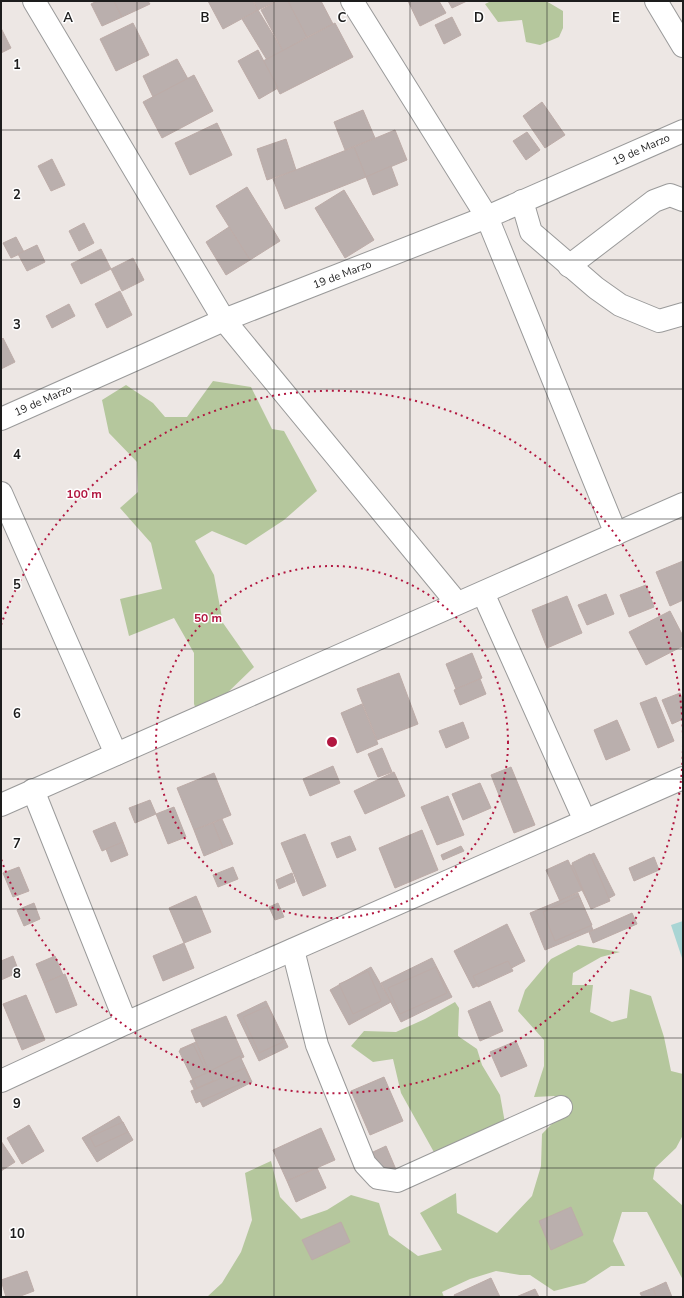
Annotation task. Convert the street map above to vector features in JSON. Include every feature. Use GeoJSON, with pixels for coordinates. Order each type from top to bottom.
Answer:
{"type":"FeatureCollection","features":[{"type":"Feature","properties":{"kind":"street"},"geometry":{"type":"LineString","coordinates":[[34,1],[224,320],[457,603]]}},
{"type":"Feature","properties":{"kind":"street"},"geometry":{"type":"LineString","coordinates":[[352,1],[487,217],[616,534]]}},
{"type":"Feature","properties":{"kind":"street"},"geometry":{"type":"LineString","coordinates":[[656,1],[683,46]]}},
{"type":"Feature","properties":{"kind":"street","name":"19 de Marzo"},"geometry":{"type":"LineString","coordinates":[[1,419],[224,320],[487,217],[683,131]]}},
{"type":"Feature","properties":{"kind":"street"},"geometry":{"type":"LineString","coordinates":[[569,266],[654,202],[670,195],[683,200]]}},
{"type":"Feature","properties":{"kind":"street"},"geometry":{"type":"LineString","coordinates":[[522,202],[531,232],[569,266],[620,305],[659,321],[683,314]]}},
{"type":"Feature","properties":{"kind":"street"},"geometry":{"type":"LineString","coordinates":[[1,494],[116,754]]}},
{"type":"Feature","properties":{"kind":"street"},"geometry":{"type":"LineString","coordinates":[[1,805],[683,504]]}},
{"type":"Feature","properties":{"kind":"street"},"geometry":{"type":"LineString","coordinates":[[483,593],[585,821]]}},
{"type":"Feature","properties":{"kind":"street"},"geometry":{"type":"LineString","coordinates":[[1,1081],[126,1023],[683,778]]}},
{"type":"Feature","properties":{"kind":"street"},"geometry":{"type":"LineString","coordinates":[[33,790],[126,1023]]}},
{"type":"Feature","properties":{"kind":"street"},"geometry":{"type":"LineString","coordinates":[[293,950],[318,1046],[365,1164],[378,1178],[397,1181],[561,1107]]}},
{"type":"Feature","properties":{"kind":"green space"},"geometry":{"type":"Polygon","coordinates":[[[491,1],[546,1],[563,11],[563,28],[559,37],[540,45],[526,42],[522,20],[498,22],[485,4],[491,1]]]}},
{"type":"Feature","properties":{"kind":"green space"},"geometry":{"type":"Polygon","coordinates":[[[213,381],[251,387],[272,429],[284,431],[317,491],[284,520],[246,545],[212,531],[195,541],[214,575],[223,623],[254,667],[221,699],[197,712],[194,704],[194,653],[174,618],[129,636],[120,599],[162,589],[151,543],[120,508],[138,492],[137,462],[109,433],[102,400],[126,385],[153,403],[165,417],[187,417],[213,381]]]}},
{"type":"Feature","properties":{"kind":"green space"},"geometry":{"type":"Polygon","coordinates":[[[578,945],[620,952],[601,957],[573,973],[572,985],[593,985],[590,1012],[612,1022],[627,1018],[630,989],[651,996],[664,1037],[671,1071],[683,1074],[683,1135],[676,1148],[655,1168],[653,1179],[683,1206],[683,1280],[647,1212],[622,1212],[613,1241],[625,1266],[611,1266],[585,1283],[554,1291],[530,1275],[496,1271],[470,1279],[442,1292],[444,1297],[207,1297],[222,1283],[241,1252],[252,1220],[245,1173],[271,1161],[280,1197],[301,1219],[327,1210],[351,1195],[379,1203],[389,1235],[418,1256],[442,1250],[420,1213],[456,1193],[457,1213],[497,1233],[532,1196],[541,1166],[542,1134],[571,1104],[554,1096],[534,1097],[544,1066],[544,1040],[518,1011],[525,990],[551,959],[578,945]]]}},
{"type":"Feature","properties":{"kind":"green space"},"geometry":{"type":"Polygon","coordinates":[[[455,1002],[459,1008],[458,1036],[477,1049],[482,1065],[500,1095],[505,1123],[435,1154],[401,1093],[393,1059],[373,1062],[351,1046],[364,1031],[396,1032],[425,1019],[455,1002]]]}},
{"type":"Feature","properties":{"kind":"water"},"geometry":{"type":"Polygon","coordinates":[[[683,921],[683,961],[671,925],[683,921]]]}},
{"type":"Feature","properties":{"kind":"building"},"geometry":{"type":"Polygon","coordinates":[[[97,1],[114,1],[122,17],[102,26],[91,4],[97,1]]]}},
{"type":"Feature","properties":{"kind":"building"},"geometry":{"type":"Polygon","coordinates":[[[114,1],[148,1],[150,4],[122,17],[114,1]]]}},
{"type":"Feature","properties":{"kind":"building"},"geometry":{"type":"Polygon","coordinates":[[[208,1],[253,1],[258,10],[223,29],[208,1]]]}},
{"type":"Feature","properties":{"kind":"building"},"geometry":{"type":"Polygon","coordinates":[[[254,1],[277,1],[258,10],[254,1]]]}},
{"type":"Feature","properties":{"kind":"building"},"geometry":{"type":"Polygon","coordinates":[[[277,1],[288,1],[307,37],[283,51],[261,10],[277,1]]]}},
{"type":"Feature","properties":{"kind":"building"},"geometry":{"type":"Polygon","coordinates":[[[288,1],[321,1],[333,24],[307,37],[288,1]]]}},
{"type":"Feature","properties":{"kind":"building"},"geometry":{"type":"Polygon","coordinates":[[[408,1],[439,1],[446,13],[420,26],[408,1]]]}},
{"type":"Feature","properties":{"kind":"building"},"geometry":{"type":"Polygon","coordinates":[[[448,1],[467,1],[452,8],[448,1]]]}},
{"type":"Feature","properties":{"kind":"building"},"geometry":{"type":"Polygon","coordinates":[[[258,10],[283,51],[267,60],[242,19],[258,10]]]}},
{"type":"Feature","properties":{"kind":"building"},"geometry":{"type":"Polygon","coordinates":[[[452,17],[461,35],[444,44],[435,25],[452,17]]]}},
{"type":"Feature","properties":{"kind":"building"},"geometry":{"type":"Polygon","coordinates":[[[133,23],[149,55],[116,71],[100,39],[133,23]]]}},
{"type":"Feature","properties":{"kind":"building"},"geometry":{"type":"Polygon","coordinates":[[[335,23],[353,57],[280,94],[263,61],[335,23]]]}},
{"type":"Feature","properties":{"kind":"building"},"geometry":{"type":"Polygon","coordinates":[[[1,28],[11,48],[1,53],[1,28]]]}},
{"type":"Feature","properties":{"kind":"building"},"geometry":{"type":"Polygon","coordinates":[[[258,50],[278,88],[259,99],[238,61],[258,50]]]}},
{"type":"Feature","properties":{"kind":"building"},"geometry":{"type":"Polygon","coordinates":[[[177,59],[188,79],[153,97],[143,76],[177,59]]]}},
{"type":"Feature","properties":{"kind":"building"},"geometry":{"type":"Polygon","coordinates":[[[194,75],[213,111],[162,138],[143,102],[194,75]]]}},
{"type":"Feature","properties":{"kind":"building"},"geometry":{"type":"Polygon","coordinates":[[[542,102],[565,135],[545,148],[523,116],[542,102]]]}},
{"type":"Feature","properties":{"kind":"building"},"geometry":{"type":"Polygon","coordinates":[[[363,110],[375,138],[345,150],[334,122],[363,110]]]}},
{"type":"Feature","properties":{"kind":"building"},"geometry":{"type":"Polygon","coordinates":[[[217,123],[232,155],[190,175],[175,143],[217,123]]]}},
{"type":"Feature","properties":{"kind":"building"},"geometry":{"type":"Polygon","coordinates":[[[395,130],[407,160],[366,177],[354,147],[395,130]]]}},
{"type":"Feature","properties":{"kind":"building"},"geometry":{"type":"Polygon","coordinates":[[[527,132],[540,150],[526,160],[513,141],[527,132]]]}},
{"type":"Feature","properties":{"kind":"building"},"geometry":{"type":"Polygon","coordinates":[[[286,139],[296,170],[267,180],[257,149],[286,139]]]}},
{"type":"Feature","properties":{"kind":"building"},"geometry":{"type":"Polygon","coordinates":[[[354,147],[366,177],[285,209],[273,179],[354,147]]]}},
{"type":"Feature","properties":{"kind":"building"},"geometry":{"type":"Polygon","coordinates":[[[52,159],[65,185],[51,191],[38,166],[52,159]]]}},
{"type":"Feature","properties":{"kind":"building"},"geometry":{"type":"Polygon","coordinates":[[[391,166],[398,185],[373,195],[366,177],[391,166]]]}},
{"type":"Feature","properties":{"kind":"building"},"geometry":{"type":"Polygon","coordinates":[[[247,187],[280,241],[250,260],[216,206],[247,187]]]}},
{"type":"Feature","properties":{"kind":"building"},"geometry":{"type":"Polygon","coordinates":[[[344,190],[374,240],[345,258],[315,208],[344,190]]]}},
{"type":"Feature","properties":{"kind":"building"},"geometry":{"type":"Polygon","coordinates":[[[84,223],[94,243],[79,251],[69,231],[84,223]]]}},
{"type":"Feature","properties":{"kind":"building"},"geometry":{"type":"Polygon","coordinates":[[[229,227],[250,260],[226,275],[206,242],[229,227]]]}},
{"type":"Feature","properties":{"kind":"building"},"geometry":{"type":"Polygon","coordinates":[[[16,237],[24,252],[11,258],[3,243],[16,237]]]}},
{"type":"Feature","properties":{"kind":"building"},"geometry":{"type":"Polygon","coordinates":[[[37,245],[45,262],[27,271],[18,254],[37,245]]]}},
{"type":"Feature","properties":{"kind":"building"},"geometry":{"type":"Polygon","coordinates":[[[101,249],[111,269],[81,284],[71,264],[101,249]]]}},
{"type":"Feature","properties":{"kind":"building"},"geometry":{"type":"Polygon","coordinates":[[[133,258],[144,280],[122,291],[111,269],[133,258]]]}},
{"type":"Feature","properties":{"kind":"building"},"geometry":{"type":"Polygon","coordinates":[[[120,291],[132,315],[107,328],[95,304],[120,291]]]}},
{"type":"Feature","properties":{"kind":"building"},"geometry":{"type":"Polygon","coordinates":[[[69,304],[75,316],[52,328],[46,316],[69,304]]]}},
{"type":"Feature","properties":{"kind":"building"},"geometry":{"type":"Polygon","coordinates":[[[3,338],[15,362],[1,369],[1,340],[3,338]]]}},
{"type":"Feature","properties":{"kind":"building"},"geometry":{"type":"Polygon","coordinates":[[[683,561],[683,600],[670,606],[656,572],[683,561]]]}},
{"type":"Feature","properties":{"kind":"building"},"geometry":{"type":"Polygon","coordinates":[[[646,585],[654,607],[629,617],[620,595],[646,585]]]}},
{"type":"Feature","properties":{"kind":"building"},"geometry":{"type":"Polygon","coordinates":[[[606,594],[614,614],[587,625],[578,605],[606,594]]]}},
{"type":"Feature","properties":{"kind":"building"},"geometry":{"type":"Polygon","coordinates":[[[567,596],[582,633],[547,648],[532,610],[567,596]]]}},
{"type":"Feature","properties":{"kind":"building"},"geometry":{"type":"Polygon","coordinates":[[[670,611],[683,636],[683,646],[646,665],[629,632],[670,611]]]}},
{"type":"Feature","properties":{"kind":"building"},"geometry":{"type":"Polygon","coordinates":[[[472,653],[482,678],[456,689],[446,664],[472,653]]]}},
{"type":"Feature","properties":{"kind":"building"},"geometry":{"type":"Polygon","coordinates":[[[399,673],[418,724],[377,740],[357,689],[399,673]]]}},
{"type":"Feature","properties":{"kind":"building"},"geometry":{"type":"Polygon","coordinates":[[[480,679],[486,694],[460,705],[454,690],[480,679]]]}},
{"type":"Feature","properties":{"kind":"building"},"geometry":{"type":"Polygon","coordinates":[[[680,693],[683,701],[683,719],[672,724],[662,700],[680,693]]]}},
{"type":"Feature","properties":{"kind":"building"},"geometry":{"type":"Polygon","coordinates":[[[656,697],[674,741],[658,748],[640,703],[656,697]]]}},
{"type":"Feature","properties":{"kind":"building"},"geometry":{"type":"Polygon","coordinates":[[[362,704],[378,744],[357,753],[341,713],[362,704]]]}},
{"type":"Feature","properties":{"kind":"building"},"geometry":{"type":"Polygon","coordinates":[[[617,720],[630,750],[606,760],[594,730],[617,720]]]}},
{"type":"Feature","properties":{"kind":"building"},"geometry":{"type":"Polygon","coordinates":[[[463,722],[469,738],[446,748],[439,731],[463,722]]]}},
{"type":"Feature","properties":{"kind":"building"},"geometry":{"type":"Polygon","coordinates":[[[382,748],[392,772],[378,777],[368,754],[382,748]]]}},
{"type":"Feature","properties":{"kind":"building"},"geometry":{"type":"Polygon","coordinates":[[[333,766],[340,783],[310,796],[303,779],[333,766]]]}},
{"type":"Feature","properties":{"kind":"building"},"geometry":{"type":"Polygon","coordinates":[[[511,767],[535,825],[514,833],[491,775],[511,767]]]}},
{"type":"Feature","properties":{"kind":"building"},"geometry":{"type":"Polygon","coordinates":[[[394,772],[405,796],[365,814],[354,791],[394,772]]]}},
{"type":"Feature","properties":{"kind":"building"},"geometry":{"type":"Polygon","coordinates":[[[214,773],[231,815],[194,830],[177,788],[214,773]]]}},
{"type":"Feature","properties":{"kind":"building"},"geometry":{"type":"Polygon","coordinates":[[[480,783],[491,808],[463,820],[452,794],[480,783]]]}},
{"type":"Feature","properties":{"kind":"building"},"geometry":{"type":"Polygon","coordinates":[[[448,796],[464,835],[437,845],[421,807],[448,796]]]}},
{"type":"Feature","properties":{"kind":"building"},"geometry":{"type":"Polygon","coordinates":[[[150,800],[156,814],[135,823],[129,808],[150,800]]]}},
{"type":"Feature","properties":{"kind":"building"},"geometry":{"type":"Polygon","coordinates":[[[174,807],[186,837],[168,844],[156,814],[174,807]]]}},
{"type":"Feature","properties":{"kind":"building"},"geometry":{"type":"Polygon","coordinates":[[[222,819],[233,844],[223,848],[213,823],[222,819]]]}},
{"type":"Feature","properties":{"kind":"building"},"geometry":{"type":"Polygon","coordinates":[[[115,822],[123,842],[102,851],[93,831],[115,822]]]}},
{"type":"Feature","properties":{"kind":"building"},"geometry":{"type":"Polygon","coordinates":[[[213,823],[223,848],[204,856],[194,830],[213,823]]]}},
{"type":"Feature","properties":{"kind":"building"},"geometry":{"type":"Polygon","coordinates":[[[422,830],[438,870],[395,888],[379,848],[422,830]]]}},
{"type":"Feature","properties":{"kind":"building"},"geometry":{"type":"Polygon","coordinates":[[[305,834],[326,886],[303,896],[281,843],[305,834]]]}},
{"type":"Feature","properties":{"kind":"building"},"geometry":{"type":"Polygon","coordinates":[[[350,836],[356,850],[337,858],[331,843],[350,836]]]}},
{"type":"Feature","properties":{"kind":"building"},"geometry":{"type":"Polygon","coordinates":[[[123,842],[128,855],[111,862],[106,849],[123,842]]]}},
{"type":"Feature","properties":{"kind":"building"},"geometry":{"type":"Polygon","coordinates":[[[461,846],[464,851],[443,860],[441,855],[461,846]]]}},
{"type":"Feature","properties":{"kind":"building"},"geometry":{"type":"Polygon","coordinates":[[[594,853],[615,895],[591,908],[570,866],[594,853]]]}},
{"type":"Feature","properties":{"kind":"building"},"geometry":{"type":"Polygon","coordinates":[[[590,854],[610,901],[591,909],[572,863],[590,854]]]}},
{"type":"Feature","properties":{"kind":"building"},"geometry":{"type":"Polygon","coordinates":[[[654,857],[659,870],[634,881],[629,868],[654,857]]]}},
{"type":"Feature","properties":{"kind":"building"},"geometry":{"type":"Polygon","coordinates":[[[568,860],[582,890],[560,901],[546,870],[568,860]]]}},
{"type":"Feature","properties":{"kind":"building"},"geometry":{"type":"Polygon","coordinates":[[[19,867],[29,891],[13,897],[3,873],[19,867]]]}},
{"type":"Feature","properties":{"kind":"building"},"geometry":{"type":"Polygon","coordinates":[[[233,867],[238,879],[218,887],[213,875],[233,867]]]}},
{"type":"Feature","properties":{"kind":"building"},"geometry":{"type":"Polygon","coordinates":[[[292,873],[295,882],[279,889],[276,880],[292,873]]]}},
{"type":"Feature","properties":{"kind":"building"},"geometry":{"type":"Polygon","coordinates":[[[578,893],[593,930],[545,950],[530,913],[578,893]]]}},
{"type":"Feature","properties":{"kind":"building"},"geometry":{"type":"Polygon","coordinates":[[[196,896],[211,932],[184,943],[169,908],[196,896]]]}},
{"type":"Feature","properties":{"kind":"building"},"geometry":{"type":"Polygon","coordinates":[[[579,896],[592,925],[555,941],[543,912],[579,896]]]}},
{"type":"Feature","properties":{"kind":"building"},"geometry":{"type":"Polygon","coordinates":[[[34,903],[40,919],[24,926],[17,910],[34,903]]]}},
{"type":"Feature","properties":{"kind":"building"},"geometry":{"type":"Polygon","coordinates":[[[278,903],[284,917],[275,920],[269,907],[278,903]]]}},
{"type":"Feature","properties":{"kind":"building"},"geometry":{"type":"Polygon","coordinates":[[[632,913],[637,924],[593,943],[589,932],[632,913]]]}},
{"type":"Feature","properties":{"kind":"building"},"geometry":{"type":"Polygon","coordinates":[[[507,924],[525,961],[473,988],[454,951],[507,924]]]}},
{"type":"Feature","properties":{"kind":"building"},"geometry":{"type":"Polygon","coordinates":[[[184,943],[194,968],[163,981],[153,956],[184,943]]]}},
{"type":"Feature","properties":{"kind":"building"},"geometry":{"type":"Polygon","coordinates":[[[13,956],[19,972],[1,980],[1,961],[13,956]]]}},
{"type":"Feature","properties":{"kind":"building"},"geometry":{"type":"Polygon","coordinates":[[[55,956],[63,975],[44,983],[36,964],[55,956]]]}},
{"type":"Feature","properties":{"kind":"building"},"geometry":{"type":"Polygon","coordinates":[[[432,958],[452,997],[401,1022],[381,983],[432,958]]]}},
{"type":"Feature","properties":{"kind":"building"},"geometry":{"type":"Polygon","coordinates":[[[508,961],[513,971],[478,987],[473,976],[508,961]]]}},
{"type":"Feature","properties":{"kind":"building"},"geometry":{"type":"Polygon","coordinates":[[[371,967],[391,1002],[349,1025],[330,990],[371,967]]]}},
{"type":"Feature","properties":{"kind":"building"},"geometry":{"type":"Polygon","coordinates":[[[436,967],[447,993],[400,1014],[388,988],[436,967]]]}},
{"type":"Feature","properties":{"kind":"building"},"geometry":{"type":"Polygon","coordinates":[[[368,971],[381,1001],[353,1014],[339,984],[368,971]]]}},
{"type":"Feature","properties":{"kind":"building"},"geometry":{"type":"Polygon","coordinates":[[[65,974],[77,1005],[56,1013],[44,983],[65,974]]]}},
{"type":"Feature","properties":{"kind":"building"},"geometry":{"type":"Polygon","coordinates":[[[26,995],[45,1040],[22,1050],[3,1004],[26,995]]]}},
{"type":"Feature","properties":{"kind":"building"},"geometry":{"type":"Polygon","coordinates":[[[266,1001],[288,1047],[259,1061],[237,1015],[266,1001]]]}},
{"type":"Feature","properties":{"kind":"building"},"geometry":{"type":"Polygon","coordinates":[[[490,1001],[503,1031],[480,1041],[468,1011],[490,1001]]]}},
{"type":"Feature","properties":{"kind":"building"},"geometry":{"type":"Polygon","coordinates":[[[268,1006],[283,1042],[259,1053],[243,1017],[268,1006]]]}},
{"type":"Feature","properties":{"kind":"building"},"geometry":{"type":"Polygon","coordinates":[[[226,1016],[244,1057],[209,1072],[191,1030],[226,1016]]]}},
{"type":"Feature","properties":{"kind":"building"},"geometry":{"type":"Polygon","coordinates":[[[516,1041],[527,1066],[501,1077],[490,1052],[516,1041]]]}},
{"type":"Feature","properties":{"kind":"building"},"geometry":{"type":"Polygon","coordinates":[[[196,1042],[209,1072],[193,1079],[180,1049],[196,1042]]]}},
{"type":"Feature","properties":{"kind":"building"},"geometry":{"type":"Polygon","coordinates":[[[193,1044],[207,1073],[193,1080],[179,1051],[193,1044]]]}},
{"type":"Feature","properties":{"kind":"building"},"geometry":{"type":"Polygon","coordinates":[[[240,1056],[252,1082],[203,1107],[190,1081],[240,1056]]]}},
{"type":"Feature","properties":{"kind":"building"},"geometry":{"type":"Polygon","coordinates":[[[245,1068],[250,1080],[196,1103],[191,1091],[245,1068]]]}},
{"type":"Feature","properties":{"kind":"building"},"geometry":{"type":"Polygon","coordinates":[[[209,1072],[213,1081],[197,1088],[193,1079],[209,1072]]]}},
{"type":"Feature","properties":{"kind":"building"},"geometry":{"type":"Polygon","coordinates":[[[384,1077],[403,1121],[370,1135],[351,1091],[384,1077]]]}},
{"type":"Feature","properties":{"kind":"building"},"geometry":{"type":"Polygon","coordinates":[[[119,1116],[133,1140],[97,1162],[82,1138],[119,1116]]]}},
{"type":"Feature","properties":{"kind":"building"},"geometry":{"type":"Polygon","coordinates":[[[123,1122],[128,1132],[95,1147],[90,1137],[123,1122]]]}},
{"type":"Feature","properties":{"kind":"building"},"geometry":{"type":"Polygon","coordinates":[[[29,1125],[44,1151],[22,1164],[7,1138],[29,1125]]]}},
{"type":"Feature","properties":{"kind":"building"},"geometry":{"type":"Polygon","coordinates":[[[321,1128],[335,1160],[287,1181],[273,1150],[321,1128]]]}},
{"type":"Feature","properties":{"kind":"building"},"geometry":{"type":"Polygon","coordinates":[[[1,1141],[15,1162],[1,1171],[1,1141]]]}},
{"type":"Feature","properties":{"kind":"building"},"geometry":{"type":"Polygon","coordinates":[[[386,1146],[397,1172],[384,1178],[373,1152],[386,1146]]]}},
{"type":"Feature","properties":{"kind":"building"},"geometry":{"type":"Polygon","coordinates":[[[317,1168],[326,1188],[296,1202],[287,1181],[317,1168]]]}},
{"type":"Feature","properties":{"kind":"building"},"geometry":{"type":"Polygon","coordinates":[[[571,1207],[583,1235],[551,1250],[539,1221],[571,1207]]]}},
{"type":"Feature","properties":{"kind":"building"},"geometry":{"type":"Polygon","coordinates":[[[341,1222],[350,1242],[312,1260],[302,1240],[341,1222]]]}},
{"type":"Feature","properties":{"kind":"building"},"geometry":{"type":"Polygon","coordinates":[[[27,1271],[34,1291],[18,1297],[6,1297],[1,1280],[27,1271]]]}},
{"type":"Feature","properties":{"kind":"building"},"geometry":{"type":"Polygon","coordinates":[[[491,1278],[500,1297],[455,1297],[454,1295],[491,1278]]]}},
{"type":"Feature","properties":{"kind":"building"},"geometry":{"type":"Polygon","coordinates":[[[666,1282],[672,1297],[656,1297],[653,1288],[666,1282]]]}},
{"type":"Feature","properties":{"kind":"building"},"geometry":{"type":"Polygon","coordinates":[[[653,1288],[656,1297],[642,1297],[640,1293],[653,1288]]]}},
{"type":"Feature","properties":{"kind":"building"},"geometry":{"type":"Polygon","coordinates":[[[535,1289],[539,1297],[516,1297],[535,1289]]]}}]}
